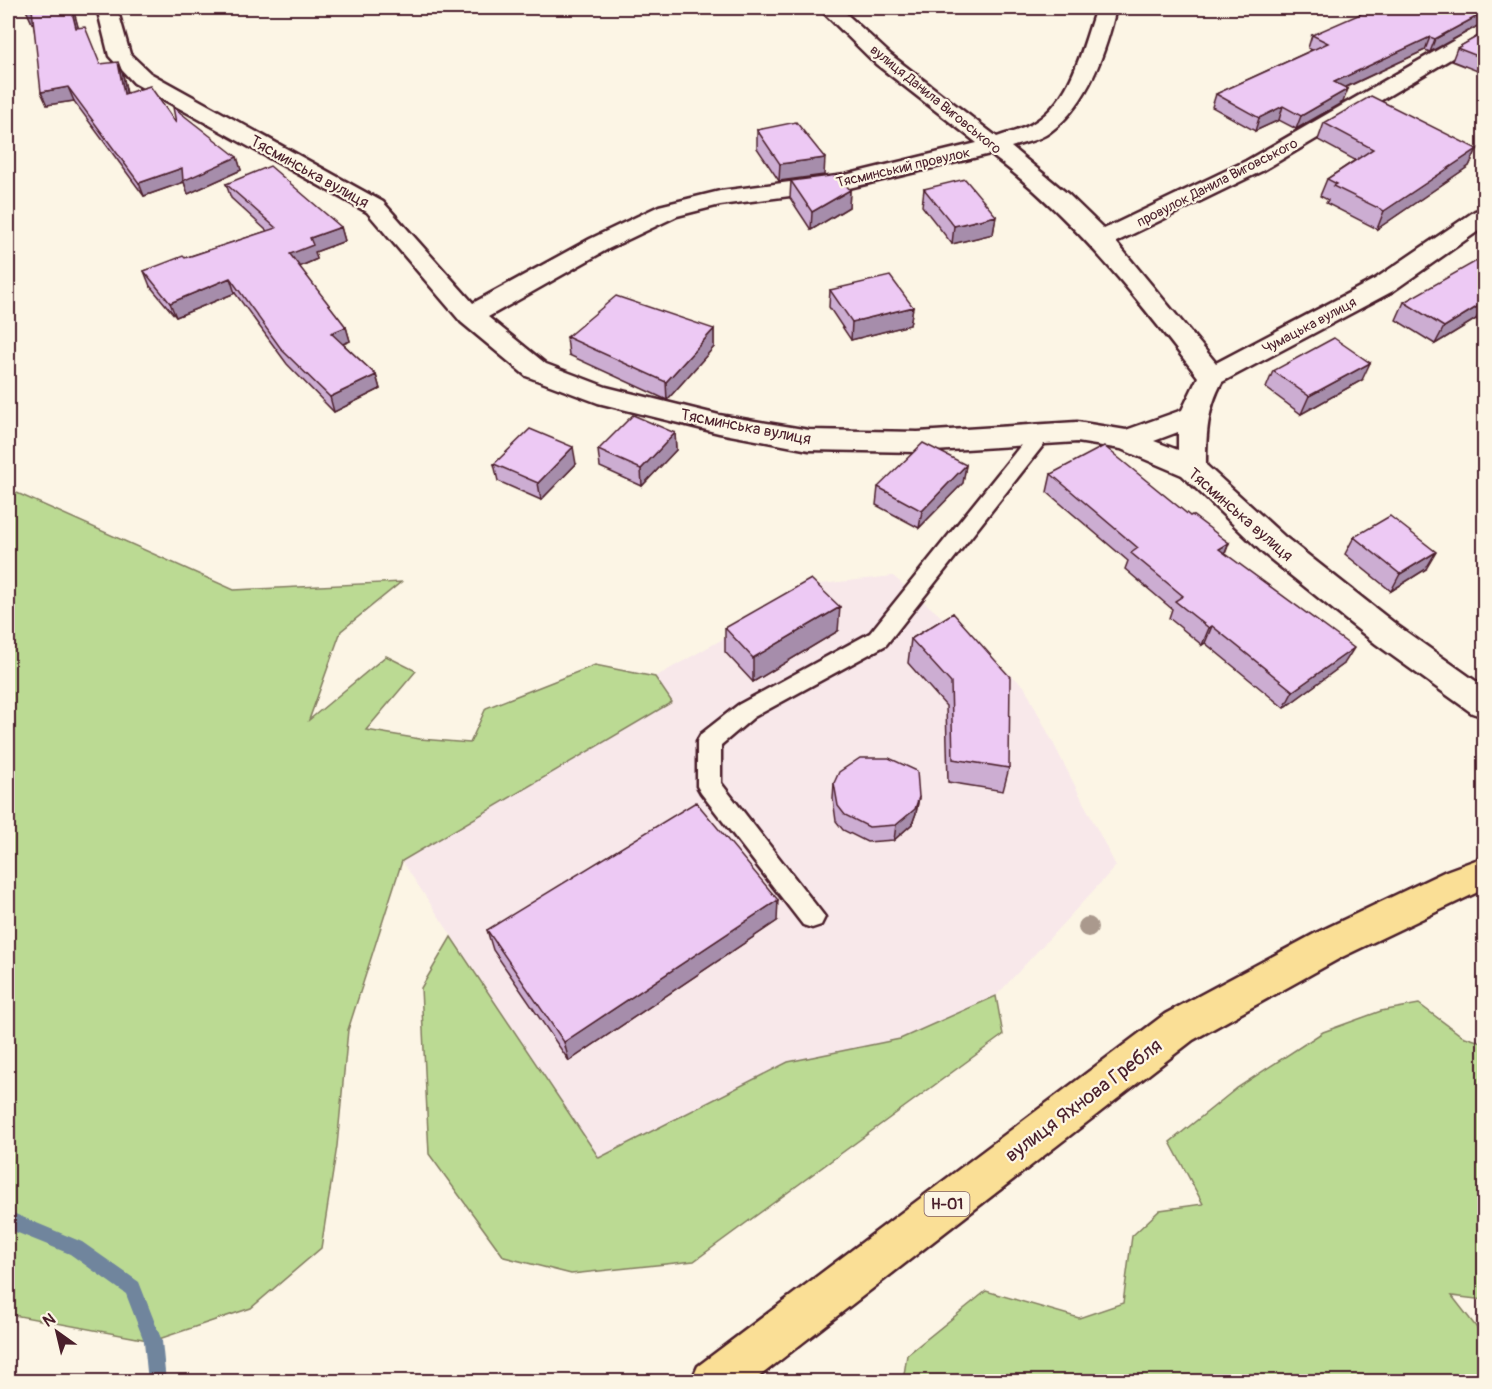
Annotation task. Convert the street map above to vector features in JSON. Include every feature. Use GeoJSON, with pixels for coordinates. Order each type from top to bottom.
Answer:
{"type":"FeatureCollection","features":[{"type":"Feature","properties":{"kind":"main road","name":"вулиця Яхнова Гребля"},"geometry":{"type":"LineString","coordinates":[[714,1382],[1179,1027],[1329,945],[1459,882],[1485,873]]}},
{"type":"Feature","properties":{"kind":"street","name":"Тясминська вулиця"},"geometry":{"type":"LineString","coordinates":[[107,8],[120,56],[142,78],[375,207],[470,316],[536,370],[598,394],[719,424],[809,440],[918,442],[1077,432],[1126,440],[1192,468],[1274,545],[1387,635],[1485,704]]}},
{"type":"Feature","properties":{"kind":"street","name":"вулиця Данила Виговського"},"geometry":{"type":"LineString","coordinates":[[829,8],[882,59],[1059,198],[1102,239],[1212,376]]}},
{"type":"Feature","properties":{"kind":"street","name":"Тясминський провулок"},"geometry":{"type":"LineString","coordinates":[[470,316],[599,244],[668,211],[720,198],[845,182],[994,146],[1040,129],[1065,108],[1082,77],[1106,8]]}},
{"type":"Feature","properties":{"kind":"street","name":"провулок Данила Виговського"},"geometry":{"type":"LineString","coordinates":[[1102,239],[1254,166],[1485,31]]}},
{"type":"Feature","properties":{"kind":"street","name":"Чумацька вулиця"},"geometry":{"type":"LineString","coordinates":[[1212,376],[1384,285],[1485,216]]}},
{"type":"Feature","properties":{"kind":"street"},"geometry":{"type":"LineString","coordinates":[[1192,468],[1192,417],[1198,399],[1212,376]]}},
{"type":"Feature","properties":{"kind":"street"},"geometry":{"type":"LineString","coordinates":[[1126,440],[1192,417]]}},
{"type":"Feature","properties":{"kind":"lane"},"geometry":{"type":"LineString","coordinates":[[812,917],[709,786],[709,741],[746,711],[879,639],[1041,434]]}},
{"type":"Feature","properties":{"kind":"shaded area"},"geometry":{"type":"Polygon","coordinates":[[[893,576],[1024,686],[1116,866],[996,996],[900,1039],[788,1062],[599,1158],[402,861],[672,702],[655,677],[821,584],[893,576]]]}},
{"type":"Feature","properties":{"kind":"green space"},"geometry":{"type":"Polygon","coordinates":[[[8,492],[17,493],[234,590],[401,582],[341,631],[309,720],[386,656],[416,671],[366,730],[420,739],[470,743],[486,708],[595,665],[655,677],[672,702],[402,861],[348,1030],[337,1146],[321,1248],[251,1308],[153,1341],[8,1314],[8,492]]]}},
{"type":"Feature","properties":{"kind":"green space"},"geometry":{"type":"Polygon","coordinates":[[[451,937],[599,1158],[788,1062],[900,1039],[996,996],[1003,1035],[694,1261],[571,1274],[504,1257],[429,1154],[421,988],[451,937]]]}},
{"type":"Feature","properties":{"kind":"green space"},"geometry":{"type":"Polygon","coordinates":[[[1419,1004],[1462,1036],[1484,1043],[1484,1300],[1452,1296],[1484,1337],[1484,1381],[903,1381],[907,1355],[986,1291],[1079,1318],[1123,1303],[1132,1236],[1160,1210],[1203,1204],[1170,1142],[1237,1088],[1323,1032],[1381,1011],[1419,1004]]]}},
{"type":"Feature","properties":{"kind":"building"},"geometry":{"type":"Polygon","coordinates":[[[26,8],[71,8],[76,28],[85,27],[100,64],[118,62],[124,94],[150,86],[176,123],[173,107],[237,157],[183,181],[182,168],[139,183],[68,87],[41,92],[32,9],[26,10],[26,8]]]}},
{"type":"Feature","properties":{"kind":"building"},"geometry":{"type":"Polygon","coordinates":[[[1374,8],[1485,8],[1485,12],[1435,39],[1430,37],[1334,82],[1348,89],[1301,116],[1283,106],[1259,118],[1216,94],[1328,43],[1312,35],[1374,8]]]}},
{"type":"Feature","properties":{"kind":"building"},"geometry":{"type":"Polygon","coordinates":[[[1485,32],[1485,59],[1457,48],[1485,32]]]}},
{"type":"Feature","properties":{"kind":"building"},"geometry":{"type":"Polygon","coordinates":[[[1371,96],[1477,149],[1384,211],[1333,186],[1337,184],[1327,179],[1373,149],[1324,123],[1371,96]]]}},
{"type":"Feature","properties":{"kind":"building"},"geometry":{"type":"Polygon","coordinates":[[[796,122],[825,158],[780,164],[757,130],[796,122]]]}},
{"type":"Feature","properties":{"kind":"building"},"geometry":{"type":"Polygon","coordinates":[[[270,166],[341,227],[310,238],[313,245],[290,254],[346,327],[331,333],[376,375],[330,397],[282,350],[230,278],[170,303],[144,271],[183,256],[185,258],[276,228],[226,184],[270,166]]]}},
{"type":"Feature","properties":{"kind":"building"},"geometry":{"type":"Polygon","coordinates":[[[838,175],[850,190],[812,212],[791,181],[838,175]]]}},
{"type":"Feature","properties":{"kind":"building"},"geometry":{"type":"Polygon","coordinates":[[[965,179],[996,216],[954,226],[924,189],[965,179]]]}},
{"type":"Feature","properties":{"kind":"building"},"geometry":{"type":"Polygon","coordinates":[[[1480,259],[1485,261],[1485,302],[1444,327],[1404,302],[1480,259]]]}},
{"type":"Feature","properties":{"kind":"building"},"geometry":{"type":"Polygon","coordinates":[[[890,276],[913,307],[852,322],[830,290],[890,276]]]}},
{"type":"Feature","properties":{"kind":"building"},"geometry":{"type":"Polygon","coordinates":[[[616,296],[714,329],[666,382],[567,337],[616,296]]]}},
{"type":"Feature","properties":{"kind":"building"},"geometry":{"type":"Polygon","coordinates":[[[1334,338],[1370,363],[1309,396],[1273,371],[1334,338]]]}},
{"type":"Feature","properties":{"kind":"building"},"geometry":{"type":"Polygon","coordinates":[[[633,415],[675,433],[641,469],[598,450],[633,415]]]}},
{"type":"Feature","properties":{"kind":"building"},"geometry":{"type":"Polygon","coordinates":[[[530,429],[573,447],[538,483],[494,464],[530,429]]]}},
{"type":"Feature","properties":{"kind":"building"},"geometry":{"type":"Polygon","coordinates":[[[923,443],[966,465],[922,511],[878,487],[923,443]]]}},
{"type":"Feature","properties":{"kind":"building"},"geometry":{"type":"Polygon","coordinates":[[[1104,446],[1190,516],[1192,515],[1229,543],[1219,549],[1354,648],[1293,691],[1212,626],[1209,628],[1175,601],[1183,596],[1131,553],[1138,548],[1051,474],[1104,446]]]}},
{"type":"Feature","properties":{"kind":"building"},"geometry":{"type":"Polygon","coordinates":[[[1390,516],[1436,552],[1400,574],[1354,537],[1390,516]]]}},
{"type":"Feature","properties":{"kind":"building"},"geometry":{"type":"Polygon","coordinates":[[[811,579],[840,607],[753,658],[725,628],[811,579]]]}},
{"type":"Feature","properties":{"kind":"building"},"geometry":{"type":"Polygon","coordinates":[[[953,613],[1010,677],[1009,768],[953,759],[951,683],[911,639],[953,613]]]}},
{"type":"Feature","properties":{"kind":"building"},"geometry":{"type":"Polygon","coordinates":[[[860,758],[889,758],[917,771],[919,797],[915,809],[896,825],[869,827],[845,815],[838,806],[834,783],[839,772],[860,758]]]}},
{"type":"Feature","properties":{"kind":"building"},"geometry":{"type":"Polygon","coordinates":[[[696,802],[778,900],[564,1042],[487,930],[696,802]]]}},
{"type":"Feature","properties":{"kind":"waterway"},"geometry":{"type":"LineString","coordinates":[[8,1220],[76,1248],[133,1288],[153,1341],[157,1382]]}}]}
